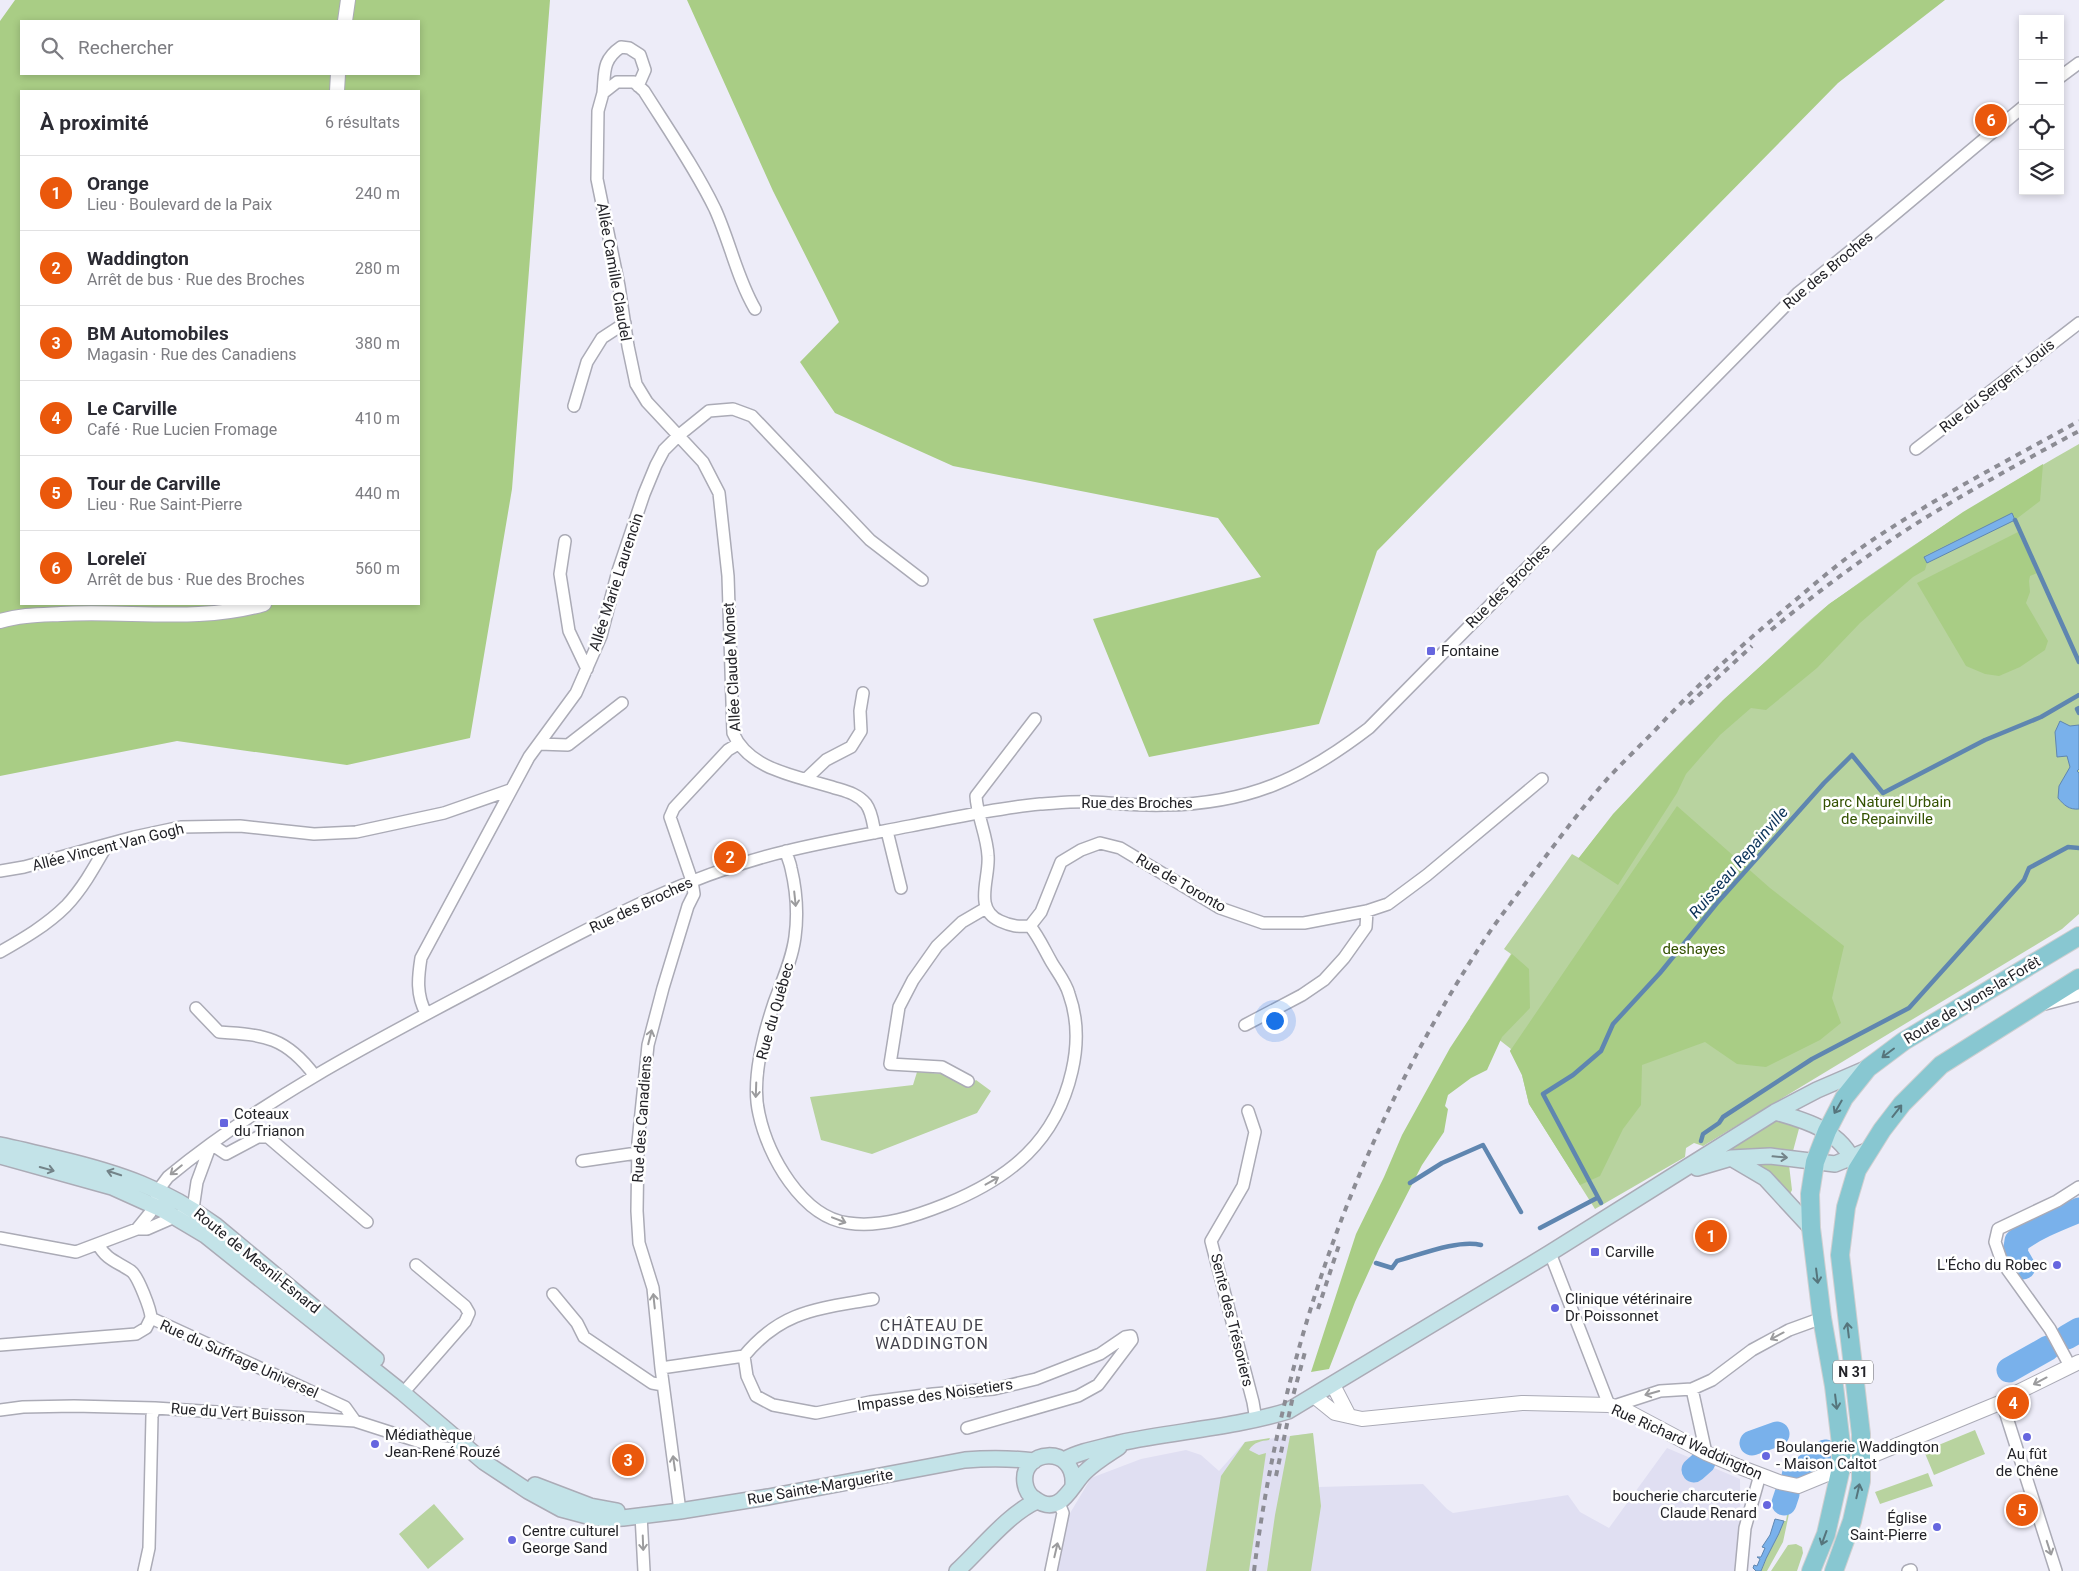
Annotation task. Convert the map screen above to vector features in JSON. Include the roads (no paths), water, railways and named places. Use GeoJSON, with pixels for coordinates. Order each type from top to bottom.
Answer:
{"type":"FeatureCollection","features":[{"type":"Feature","properties":{"kind":"main road","name":"Route de Lyons-la-Forêt"},"geometry":{"type":"LineString","coordinates":[[1868,1068],[1904,1041],[2079,936]]}},
{"type":"Feature","properties":{"kind":"main road","name":"N 31"},"geometry":{"type":"LineString","coordinates":[[1834,1571],[1852,1521],[1861,1481],[1861,1434],[1840,1255],[1846,1207],[1855,1164],[1869,1150],[1902,1104],[1941,1065],[2079,978]]}},
{"type":"Feature","properties":{"kind":"main road"},"geometry":{"type":"LineString","coordinates":[[1064,1460],[1095,1449],[1130,1441],[1254,1420],[1288,1411],[1550,1254],[1775,1112],[1817,1090],[1868,1068]]}},
{"type":"Feature","properties":{"kind":"main road","name":"N 31"},"geometry":{"type":"LineString","coordinates":[[1811,1571],[1826,1534],[1841,1468],[1841,1444],[1834,1386],[1822,1318],[1811,1228],[1810,1194],[1815,1162],[1826,1131],[1844,1098],[1868,1068]]}},
{"type":"Feature","properties":{"kind":"main road"},"geometry":{"type":"LineString","coordinates":[[1775,1112],[1807,1121],[1826,1131],[1840,1141],[1855,1164]]}},
{"type":"Feature","properties":{"kind":"main road","name":"Route de Mesnil-Esnard"},"geometry":{"type":"LineString","coordinates":[[2,1147],[104,1170],[160,1190],[193,1209],[293,1289],[406,1390]]}},
{"type":"Feature","properties":{"kind":"main road","name":"Route de Mesnil-Esnard"},"geometry":{"type":"LineString","coordinates":[[2,1147],[112,1187],[175,1217],[224,1249],[466,1439]]}},
{"type":"Feature","properties":{"kind":"main road"},"geometry":{"type":"LineString","coordinates":[[1680,1173],[1731,1158],[1770,1156],[1834,1164],[1855,1164]]}},
{"type":"Feature","properties":{"kind":"main road"},"geometry":{"type":"LineString","coordinates":[[1731,1158],[1764,1178],[1811,1228]]}},
{"type":"Feature","properties":{"kind":"main road","name":"Rue Sainte-Marguerite"},"geometry":{"type":"LineString","coordinates":[[466,1439],[497,1462],[534,1485],[590,1506],[641,1516],[880,1477],[965,1460],[999,1458],[1029,1474]]}},
{"type":"Feature","properties":{"kind":"main road"},"geometry":{"type":"LineString","coordinates":[[957,1571],[1012,1517],[1037,1501],[1052,1504],[1059,1502],[1070,1492],[1080,1476],[1097,1461],[1130,1441]]}},
{"type":"Feature","properties":{"kind":"main road"},"geometry":{"type":"LineString","coordinates":[[1012,1517],[1029,1474],[1039,1458],[1052,1456],[1064,1460],[1072,1471],[1073,1485]]}},
{"type":"Feature","properties":{"kind":"main road"},"geometry":{"type":"LineString","coordinates":[[1029,1474],[1037,1501]]}},
{"type":"Feature","properties":{"kind":"street"},"geometry":{"type":"LineString","coordinates":[[345,20],[348,0]]}},
{"type":"Feature","properties":{"kind":"street","name":"Allée Camille Claudel"},"geometry":{"type":"LineString","coordinates":[[638,86],[644,70],[640,55],[629,48],[621,47],[611,54],[606,62],[603,93],[598,111],[597,179],[620,286],[636,384],[646,402],[678,436]]}},
{"type":"Feature","properties":{"kind":"street"},"geometry":{"type":"LineString","coordinates":[[2064,74],[2079,63]]}},
{"type":"Feature","properties":{"kind":"street"},"geometry":{"type":"LineString","coordinates":[[337,90],[338,75]]}},
{"type":"Feature","properties":{"kind":"street"},"geometry":{"type":"LineString","coordinates":[[603,93],[617,82],[634,82],[644,91],[698,178],[715,210],[745,292],[755,309]]}},
{"type":"Feature","properties":{"kind":"street","name":"Rue des Broches"},"geometry":{"type":"LineString","coordinates":[[137,1229],[154,1206],[160,1190],[168,1177],[229,1130],[315,1076],[426,1013],[590,928],[692,881],[786,851],[979,814],[1038,804],[1088,802],[1164,805],[1204,803],[1239,797],[1275,785],[1308,770],[1339,751],[1369,728],[1798,292],[1855,248],[2019,110]]}},
{"type":"Feature","properties":{"kind":"street"},"geometry":{"type":"LineString","coordinates":[[574,406],[587,362],[602,338],[625,323]]}},
{"type":"Feature","properties":{"kind":"street","name":"Rue du Sergent Jouis"},"geometry":{"type":"LineString","coordinates":[[1916,449],[2079,323]]}},
{"type":"Feature","properties":{"kind":"street","name":"Allée Marie Laurencin"},"geometry":{"type":"LineString","coordinates":[[426,1013],[418,987],[421,958],[529,757],[576,693],[600,636],[618,571],[644,494],[664,450],[678,436],[709,412],[733,408],[752,416],[870,540],[922,580]]}},
{"type":"Feature","properties":{"kind":"street","name":"Allée Claude Monet"},"geometry":{"type":"LineString","coordinates":[[678,436],[703,462],[719,493],[728,576],[733,733],[738,744],[728,750],[674,808],[670,817],[692,881]]}},
{"type":"Feature","properties":{"kind":"street"},"geometry":{"type":"LineString","coordinates":[[565,541],[560,574],[569,631],[587,669]]}},
{"type":"Feature","properties":{"kind":"street"},"geometry":{"type":"LineString","coordinates":[[0,621],[18,616],[76,613],[220,614],[260,605]]}},
{"type":"Feature","properties":{"kind":"street"},"geometry":{"type":"LineString","coordinates":[[806,779],[826,760],[851,746],[861,731],[860,711],[863,693]]}},
{"type":"Feature","properties":{"kind":"street"},"geometry":{"type":"LineString","coordinates":[[539,744],[568,745],[622,702]]}},
{"type":"Feature","properties":{"kind":"street"},"geometry":{"type":"LineString","coordinates":[[1030,926],[1012,926],[994,918],[986,908],[984,896],[988,858],[986,837],[976,796],[1035,719]]}},
{"type":"Feature","properties":{"kind":"street"},"geometry":{"type":"LineString","coordinates":[[738,744],[746,753],[774,770],[854,794],[866,804],[871,814],[875,833]]}},
{"type":"Feature","properties":{"kind":"street","name":"Rue de Toronto"},"geometry":{"type":"LineString","coordinates":[[1030,926],[1041,912],[1061,862],[1081,850],[1100,843],[1120,848],[1220,908],[1263,923],[1304,923],[1367,911],[1388,904],[1428,875],[1542,779]]}},
{"type":"Feature","properties":{"kind":"street","name":"Allée Vincent Van Gogh"},"geometry":{"type":"LineString","coordinates":[[0,871],[24,867],[181,827],[240,826],[314,834],[356,832],[444,813],[510,790]]}},
{"type":"Feature","properties":{"kind":"street"},"geometry":{"type":"LineString","coordinates":[[887,831],[901,888]]}},
{"type":"Feature","properties":{"kind":"street"},"geometry":{"type":"LineString","coordinates":[[0,952],[39,929],[66,906],[88,877],[107,845]]}},
{"type":"Feature","properties":{"kind":"street","name":"Rue du Québec"},"geometry":{"type":"LineString","coordinates":[[786,851],[791,865],[796,902],[795,938],[764,1043],[755,1095],[759,1116],[769,1147],[789,1184],[812,1206],[828,1216],[848,1223],[891,1222],[926,1212],[953,1201],[997,1179],[1017,1164],[1052,1124],[1062,1103],[1072,1069],[1076,1039],[1076,1017],[1069,991],[1030,926]]}},
{"type":"Feature","properties":{"kind":"street","name":"Rue des Canadiens"},"geometry":{"type":"LineString","coordinates":[[680,1511],[663,1385],[653,1288],[640,1243],[637,1211],[637,1154],[648,1045],[663,988],[688,906],[694,894],[692,881]]}},
{"type":"Feature","properties":{"kind":"street"},"geometry":{"type":"LineString","coordinates":[[968,1081],[942,1067],[890,1064],[900,1007],[912,980],[937,946],[962,922],[986,908]]}},
{"type":"Feature","properties":{"kind":"street"},"geometry":{"type":"LineString","coordinates":[[1245,1026],[1302,995],[1324,980],[1344,958],[1366,927],[1367,911]]}},
{"type":"Feature","properties":{"kind":"street"},"geometry":{"type":"LineString","coordinates":[[2032,1007],[2079,995]]}},
{"type":"Feature","properties":{"kind":"street"},"geometry":{"type":"LineString","coordinates":[[196,1008],[219,1032],[258,1035],[280,1043],[296,1055],[315,1076]]}},
{"type":"Feature","properties":{"kind":"street","name":"Sente des Trésoriers"},"geometry":{"type":"LineString","coordinates":[[1248,1111],[1256,1132],[1243,1186],[1212,1241],[1253,1402],[1254,1420]]}},
{"type":"Feature","properties":{"kind":"street"},"geometry":{"type":"LineString","coordinates":[[0,1238],[70,1251],[82,1250],[137,1229],[147,1229],[193,1209],[197,1182],[211,1144],[226,1154],[258,1137],[268,1137],[367,1222]]}},
{"type":"Feature","properties":{"kind":"street"},"geometry":{"type":"LineString","coordinates":[[582,1161],[637,1154]]}},
{"type":"Feature","properties":{"kind":"street"},"geometry":{"type":"LineString","coordinates":[[2074,1364],[2002,1262],[1995,1242],[1998,1229],[2057,1201],[2079,1187]]}},
{"type":"Feature","properties":{"kind":"street","name":"Rue du Suffrage Universel"},"geometry":{"type":"LineString","coordinates":[[98,1244],[110,1259],[134,1272],[151,1318],[345,1407],[355,1421]]}},
{"type":"Feature","properties":{"kind":"street"},"geometry":{"type":"LineString","coordinates":[[1550,1254],[1612,1406],[1660,1391],[1692,1389],[1712,1380],[1752,1350],[1789,1330],[1822,1318]]}},
{"type":"Feature","properties":{"kind":"street"},"geometry":{"type":"LineString","coordinates":[[406,1390],[464,1322],[469,1313],[465,1306],[416,1265]]}},
{"type":"Feature","properties":{"kind":"street"},"geometry":{"type":"LineString","coordinates":[[553,1294],[577,1323],[584,1337],[652,1382],[663,1385]]}},
{"type":"Feature","properties":{"kind":"street"},"geometry":{"type":"LineString","coordinates":[[661,1368],[744,1356],[757,1340],[777,1324],[812,1310],[873,1299]]}},
{"type":"Feature","properties":{"kind":"street"},"geometry":{"type":"LineString","coordinates":[[0,1345],[136,1334],[146,1328],[151,1318]]}},
{"type":"Feature","properties":{"kind":"street","name":"Impasse des Noisetiers"},"geometry":{"type":"LineString","coordinates":[[744,1356],[748,1376],[756,1396],[773,1405],[816,1413],[870,1402],[994,1389],[1036,1379],[1100,1354],[1130,1336],[1132,1340],[1130,1344],[1098,1385],[1078,1396],[967,1428]]}},
{"type":"Feature","properties":{"kind":"street","name":"Rue Richard Waddington"},"geometry":{"type":"LineString","coordinates":[[1314,1396],[1335,1412],[1362,1419],[1522,1403],[1612,1406],[1627,1411],[1706,1453],[1760,1475],[1798,1486],[2002,1402],[2010,1396],[2074,1364]]}},
{"type":"Feature","properties":{"kind":"street"},"geometry":{"type":"LineString","coordinates":[[1333,1385],[1350,1416]]}},
{"type":"Feature","properties":{"kind":"street"},"geometry":{"type":"LineString","coordinates":[[1692,1389],[1706,1453]]}},
{"type":"Feature","properties":{"kind":"street"},"geometry":{"type":"LineString","coordinates":[[2002,1402],[2056,1571]]}},
{"type":"Feature","properties":{"kind":"street","name":"Rue du Vert Buisson"},"geometry":{"type":"LineString","coordinates":[[0,1410],[23,1407],[74,1406],[155,1408],[355,1421],[436,1447],[454,1449],[460,1448],[466,1439]]}},
{"type":"Feature","properties":{"kind":"street"},"geometry":{"type":"LineString","coordinates":[[144,1571],[149,1548],[152,1416],[155,1408]]}},
{"type":"Feature","properties":{"kind":"street"},"geometry":{"type":"LineString","coordinates":[[1741,1571],[1744,1528],[1760,1475]]}},
{"type":"Feature","properties":{"kind":"street"},"geometry":{"type":"LineString","coordinates":[[1051,1571],[1063,1513],[1059,1502]]}},
{"type":"Feature","properties":{"kind":"street"},"geometry":{"type":"LineString","coordinates":[[641,1516],[644,1571]]}},
{"type":"Feature","properties":{"kind":"water"},"geometry":{"type":"Polygon","coordinates":[[[2012,513],[2015,520],[1927,563],[1924,557],[2012,513]]]}},
{"type":"Feature","properties":{"kind":"water"},"geometry":{"type":"Polygon","coordinates":[[[2060,721],[2070,726],[2079,725],[2079,769],[2077,771],[2079,773],[2079,809],[2072,809],[2058,798],[2059,786],[2070,767],[2067,756],[2057,757],[2055,732],[2060,721]]]}},
{"type":"Feature","properties":{"kind":"water"},"geometry":{"type":"Polygon","coordinates":[[[1775,1519],[1784,1521],[1761,1571],[1756,1571],[1753,1568],[1754,1565],[1757,1566],[1760,1559],[1757,1557],[1761,1557],[1765,1548],[1762,1547],[1770,1535],[1775,1519]]]}},
{"type":"Feature","properties":{"kind":"waterway"},"geometry":{"type":"LineString","coordinates":[[2015,520],[2079,662]]}},
{"type":"Feature","properties":{"kind":"waterway","name":"Ruisseau Repainville"},"geometry":{"type":"LineString","coordinates":[[1601,1203],[1543,1094],[1573,1075],[1601,1051],[1613,1024],[1660,973],[1717,903],[1824,783],[1852,755],[1883,793],[1985,740],[2041,717],[2079,695]]}},
{"type":"Feature","properties":{"kind":"waterway","name":"Ruisseau Repainville"},"geometry":{"type":"LineString","coordinates":[[2079,708],[2077,709],[2079,713]]}},
{"type":"Feature","properties":{"kind":"waterway","name":"Ruisseau Repainville"},"geometry":{"type":"LineString","coordinates":[[1701,1141],[1703,1134],[1719,1123],[1723,1117],[1812,1059],[1909,1008],[2024,880],[2029,868],[2068,847],[2079,848]]}},
{"type":"Feature","properties":{"kind":"waterway","name":"Ruisseau Repainville"},"geometry":{"type":"LineString","coordinates":[[1410,1183],[1442,1163],[1483,1145],[1521,1212]]}},
{"type":"Feature","properties":{"kind":"waterway"},"geometry":{"type":"LineString","coordinates":[[1540,1228],[1597,1198]]}},
{"type":"Feature","properties":{"kind":"waterway"},"geometry":{"type":"LineString","coordinates":[[2023,1267],[2015,1253],[2017,1241],[2039,1227],[2079,1210]]}},
{"type":"Feature","properties":{"kind":"waterway","name":"Ruisseau Repainville"},"geometry":{"type":"LineString","coordinates":[[1376,1263],[1392,1268],[1397,1261],[1439,1248],[1462,1244],[1481,1245]]}},
{"type":"Feature","properties":{"kind":"waterway"},"geometry":{"type":"LineString","coordinates":[[2067,1337],[2079,1330]]}},
{"type":"Feature","properties":{"kind":"waterway"},"geometry":{"type":"LineString","coordinates":[[2009,1370],[2048,1348]]}},
{"type":"Feature","properties":{"kind":"waterway"},"geometry":{"type":"LineString","coordinates":[[1752,1443],[1777,1434]]}},
{"type":"Feature","properties":{"kind":"waterway"},"geometry":{"type":"LineString","coordinates":[[1794,1476],[1825,1452]]}},
{"type":"Feature","properties":{"kind":"waterway"},"geometry":{"type":"LineString","coordinates":[[1694,1470],[1703,1462]]}},
{"type":"Feature","properties":{"kind":"waterway"},"geometry":{"type":"LineString","coordinates":[[1784,1503],[1787,1494]]}},
{"type":"Feature","properties":{"kind":"railway"},"geometry":{"type":"LineString","coordinates":[[1254,1571],[1267,1488],[1284,1405],[1306,1324],[1332,1244],[1363,1165],[1399,1089],[1439,1014],[1492,928],[1564,832],[1609,777],[1691,693],[1753,636],[1837,565],[1909,516],[2079,421]]}},
{"type":"Feature","properties":{"kind":"railway"},"geometry":{"type":"LineString","coordinates":[[1771,630],[1834,580],[1900,534],[2028,458],[2079,431]]}},
{"type":"Feature","properties":{"kind":"railway"},"geometry":{"type":"LineString","coordinates":[[1689,704],[1752,646]]}},
{"type":"Feature","properties":{"kind":"railway"},"geometry":{"type":"LineString","coordinates":[[1318,1309],[1340,1242]]}},
{"type":"Feature","properties":{"kind":"railway"},"geometry":{"type":"LineString","coordinates":[[1276,1476],[1293,1396],[1305,1352]]}},
{"type":"Feature","properties":{"kind":"place","name":"Loreleï"},"geometry":{"type":"Point","coordinates":[1991,120]}},
{"type":"Feature","properties":{"kind":"place","name":"Fontaine"},"geometry":{"type":"Point","coordinates":[1431,651]}},
{"type":"Feature","properties":{"kind":"place","name":"Waddington"},"geometry":{"type":"Point","coordinates":[730,857]}},
{"type":"Feature","properties":{"kind":"place","name":"Coteaux du Trianon"},"geometry":{"type":"Point","coordinates":[224,1123]}},
{"type":"Feature","properties":{"kind":"place","name":"Orange"},"geometry":{"type":"Point","coordinates":[1711,1236]}},
{"type":"Feature","properties":{"kind":"place","name":"Carville"},"geometry":{"type":"Point","coordinates":[1595,1252]}},
{"type":"Feature","properties":{"kind":"place","name":"L'Écho du Robec"},"geometry":{"type":"Point","coordinates":[2057,1265]}},
{"type":"Feature","properties":{"kind":"place","name":"Clinique vétérinaire Dr Poissonnet"},"geometry":{"type":"Point","coordinates":[1555,1308]}},
{"type":"Feature","properties":{"kind":"place","name":"Le Carville"},"geometry":{"type":"Point","coordinates":[2013,1403]}},
{"type":"Feature","properties":{"kind":"place","name":"Au fût de Chêne"},"geometry":{"type":"Point","coordinates":[2027,1437]}},
{"type":"Feature","properties":{"kind":"place","name":"Médiathèque Jean-René Rouzé"},"geometry":{"type":"Point","coordinates":[375,1444]}},
{"type":"Feature","properties":{"kind":"place","name":"Boulangerie Waddington - Maison Caltot"},"geometry":{"type":"Point","coordinates":[1766,1456]}},
{"type":"Feature","properties":{"kind":"place","name":"BM Automobiles"},"geometry":{"type":"Point","coordinates":[628,1460]}},
{"type":"Feature","properties":{"kind":"place","name":"boucherie charcuterie Claude Renard"},"geometry":{"type":"Point","coordinates":[1767,1505]}},
{"type":"Feature","properties":{"kind":"place","name":"Tour de Carville"},"geometry":{"type":"Point","coordinates":[2022,1510]}},
{"type":"Feature","properties":{"kind":"place","name":"Église Saint-Pierre"},"geometry":{"type":"Point","coordinates":[1937,1527]}},
{"type":"Feature","properties":{"kind":"place","name":"Centre culturel George Sand"},"geometry":{"type":"Point","coordinates":[512,1540]}},
{"type":"Feature","properties":{"kind":"district","name":"CHÂTEAU DE WADDINGTON"},"geometry":{"type":"Point","coordinates":[932,1334]}},
{"type":"Feature","properties":{"kind":"park label","name":"parc Naturel Urbain de Repainville"},"geometry":{"type":"Point","coordinates":[1887,810]}},
{"type":"Feature","properties":{"kind":"park label","name":"deshayes"},"geometry":{"type":"Point","coordinates":[1694,949]}}]}
